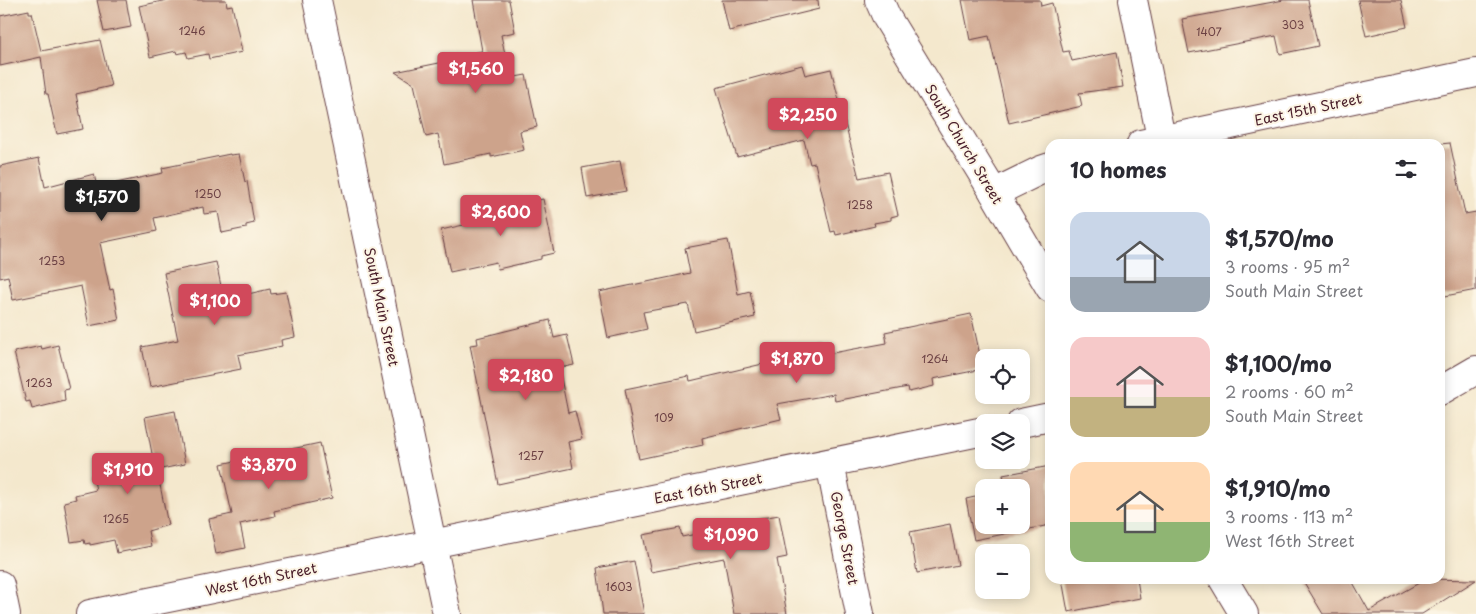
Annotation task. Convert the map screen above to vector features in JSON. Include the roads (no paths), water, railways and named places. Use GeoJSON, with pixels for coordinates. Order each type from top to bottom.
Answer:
{"type":"FeatureCollection","features":[{"type":"Feature","properties":{"kind":"street","name":"South Main Street"},"geometry":{"type":"LineString","coordinates":[[317,0],[447,614]]}},
{"type":"Feature","properties":{"kind":"street","name":"South Church Street"},"geometry":{"type":"LineString","coordinates":[[879,0],[887,18],[1045,280]]}},
{"type":"Feature","properties":{"kind":"street"},"geometry":{"type":"LineString","coordinates":[[1133,0],[1151,139]]}},
{"type":"Feature","properties":{"kind":"street","name":"East 15th Street"},"geometry":{"type":"LineString","coordinates":[[1182,139],[1212,137],[1476,73]]}},
{"type":"Feature","properties":{"kind":"street"},"geometry":{"type":"LineString","coordinates":[[994,193],[1045,169]]}},
{"type":"Feature","properties":{"kind":"street"},"geometry":{"type":"LineString","coordinates":[[1445,388],[1476,370]]}},
{"type":"Feature","properties":{"kind":"street"},"geometry":{"type":"LineString","coordinates":[[1030,421],[1045,418]]}},
{"type":"Feature","properties":{"kind":"street","name":"East 16th Street"},"geometry":{"type":"LineString","coordinates":[[432,544],[975,433]]}},
{"type":"Feature","properties":{"kind":"street","name":"George Street"},"geometry":{"type":"LineString","coordinates":[[830,463],[860,614]]}},
{"type":"Feature","properties":{"kind":"street","name":"West 16th Street"},"geometry":{"type":"LineString","coordinates":[[90,614],[432,544]]}},
{"type":"Feature","properties":{"kind":"street"},"geometry":{"type":"LineString","coordinates":[[0,584],[6,614]]}},
{"type":"Feature","properties":{"kind":"street"},"geometry":{"type":"LineString","coordinates":[[1227,584],[1244,614]]}}]}
